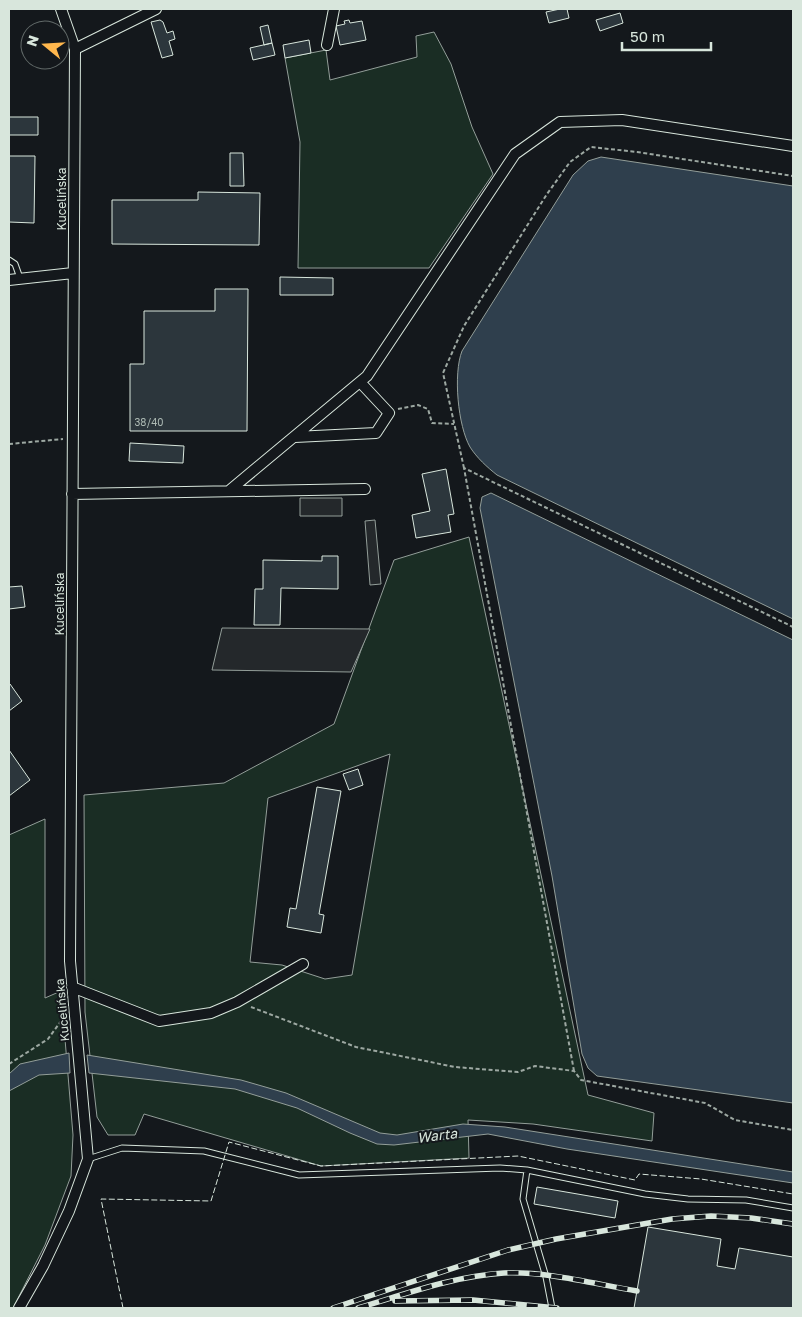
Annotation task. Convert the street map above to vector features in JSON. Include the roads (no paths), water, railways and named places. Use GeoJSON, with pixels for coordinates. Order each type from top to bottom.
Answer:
{"type":"FeatureCollection","features":[{"type":"Feature","properties":{"kind":"street","name":"Kucelińska"},"geometry":{"type":"LineString","coordinates":[[61,9],[75,49],[70,951],[88,1159]]}},
{"type":"Feature","properties":{"kind":"street"},"geometry":{"type":"LineString","coordinates":[[75,49],[156,9]]}},
{"type":"Feature","properties":{"kind":"street"},"geometry":{"type":"LineString","coordinates":[[327,45],[334,9]]}},
{"type":"Feature","properties":{"kind":"street"},"geometry":{"type":"LineString","coordinates":[[230,490],[367,376],[515,154],[560,122],[622,120],[793,146]]}},
{"type":"Feature","properties":{"kind":"street"},"geometry":{"type":"LineString","coordinates":[[9,280],[74,273]]}},
{"type":"Feature","properties":{"kind":"street"},"geometry":{"type":"LineString","coordinates":[[295,437],[376,433],[389,413],[360,382]]}},
{"type":"Feature","properties":{"kind":"street"},"geometry":{"type":"LineString","coordinates":[[72,494],[365,489]]}},
{"type":"Feature","properties":{"kind":"street"},"geometry":{"type":"LineString","coordinates":[[72,987],[159,1021],[211,1013],[237,1002],[303,964]]}},
{"type":"Feature","properties":{"kind":"street"},"geometry":{"type":"LineString","coordinates":[[19,1308],[69,1211],[88,1159]]}},
{"type":"Feature","properties":{"kind":"lane"},"geometry":{"type":"LineString","coordinates":[[9,260],[15,264],[20,278]]}},
{"type":"Feature","properties":{"kind":"lane"},"geometry":{"type":"LineString","coordinates":[[88,1159],[122,1148],[204,1151],[299,1174],[500,1168],[527,1170],[645,1194],[688,1199],[746,1200],[793,1208]]}},
{"type":"Feature","properties":{"kind":"lane"},"geometry":{"type":"LineString","coordinates":[[527,1170],[523,1199],[546,1277],[552,1308]]}},
{"type":"Feature","properties":{"kind":"water"},"geometry":{"type":"Polygon","coordinates":[[[601,157],[793,186],[793,619],[497,475],[476,455],[466,438],[462,426],[457,386],[459,361],[462,351],[573,175],[588,161],[601,157]]]}},
{"type":"Feature","properties":{"kind":"water"},"geometry":{"type":"Polygon","coordinates":[[[491,493],[793,640],[793,1103],[597,1076],[588,1068],[582,1054],[552,876],[480,508],[482,497],[491,493]]]}},
{"type":"Feature","properties":{"kind":"water"},"geometry":{"type":"Polygon","coordinates":[[[69,1053],[70,1073],[39,1075],[9,1091],[9,1074],[20,1064],[69,1053]]]}},
{"type":"Feature","properties":{"kind":"water","name":"Warta"},"geometry":{"type":"Polygon","coordinates":[[[87,1055],[241,1080],[286,1093],[380,1133],[397,1135],[463,1124],[505,1127],[793,1172],[793,1183],[567,1149],[488,1134],[394,1145],[377,1144],[297,1108],[235,1089],[89,1073],[87,1055]]]}},
{"type":"Feature","properties":{"kind":"railway"},"geometry":{"type":"LineString","coordinates":[[333,1308],[508,1250],[556,1239],[672,1219],[711,1216],[751,1218],[793,1224]]}},
{"type":"Feature","properties":{"kind":"railway"},"geometry":{"type":"LineString","coordinates":[[358,1308],[448,1282],[504,1273],[553,1276],[637,1291]]}},
{"type":"Feature","properties":{"kind":"railway"},"geometry":{"type":"LineString","coordinates":[[395,1301],[473,1300],[557,1308]]}}]}
